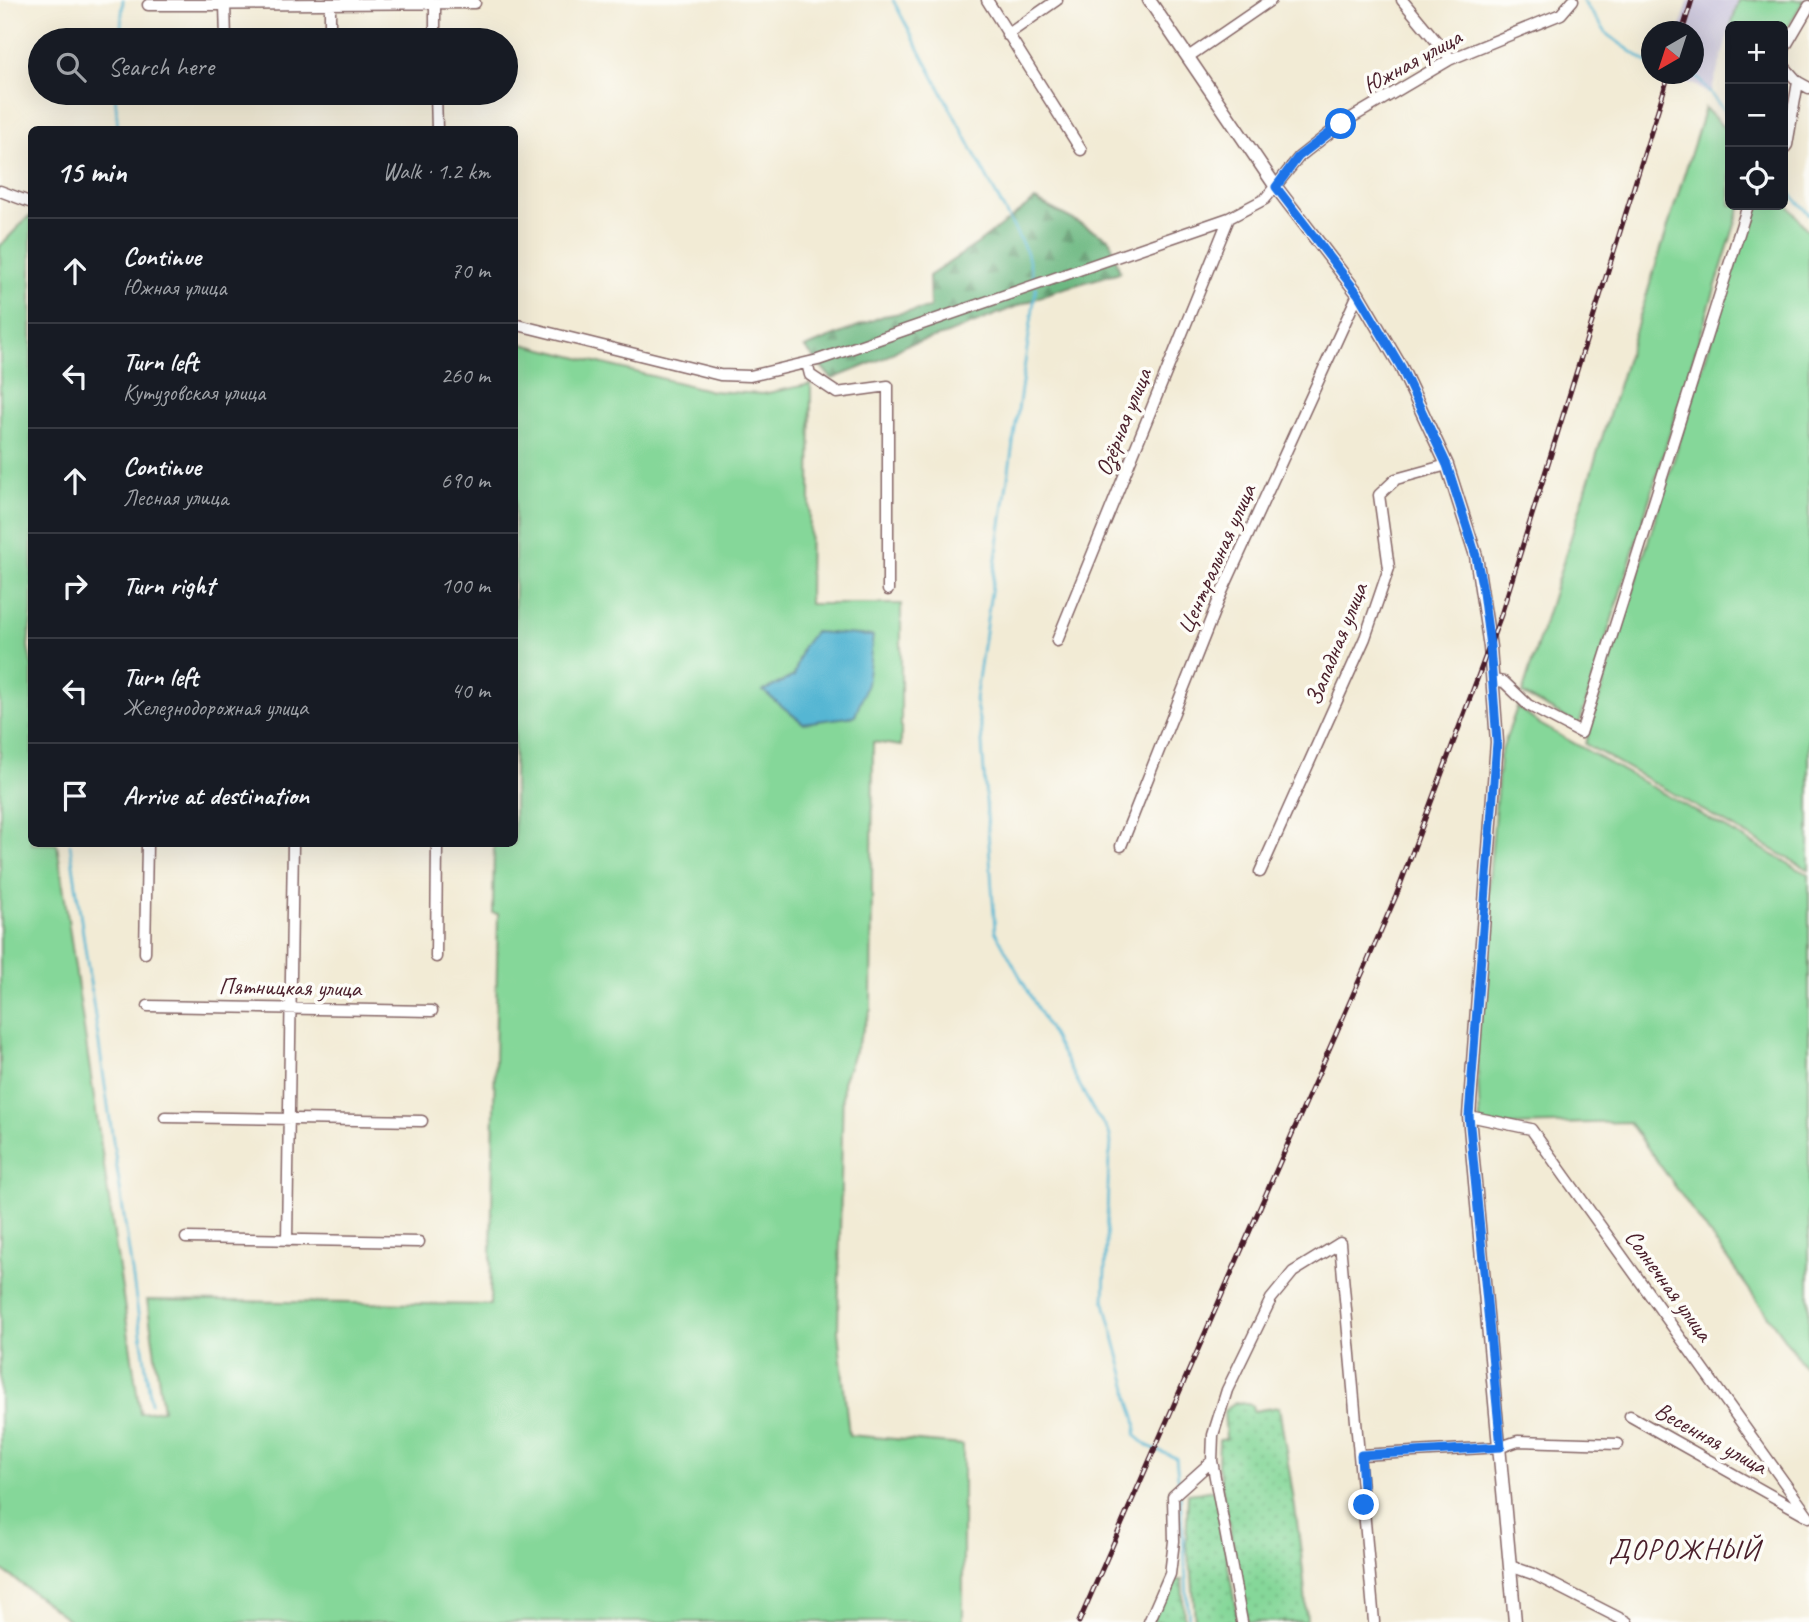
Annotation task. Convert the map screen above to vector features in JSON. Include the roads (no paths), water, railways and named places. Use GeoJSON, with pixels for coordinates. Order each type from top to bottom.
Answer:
{"type":"FeatureCollection","features":[{"type":"Feature","properties":{"kind":"street"},"geometry":{"type":"LineString","coordinates":[[987,0],[1081,150]]}},
{"type":"Feature","properties":{"kind":"street"},"geometry":{"type":"LineString","coordinates":[[1007,35],[1057,0]]}},
{"type":"Feature","properties":{"kind":"street"},"geometry":{"type":"LineString","coordinates":[[1149,0],[1276,187],[1358,294],[1401,367],[1447,465],[1478,566],[1494,680],[1497,742],[1469,1116],[1516,1622]]}},
{"type":"Feature","properties":{"kind":"street"},"geometry":{"type":"LineString","coordinates":[[1188,57],[1271,0]]}},
{"type":"Feature","properties":{"kind":"street"},"geometry":{"type":"LineString","coordinates":[[1402,0],[1451,59]]}},
{"type":"Feature","properties":{"kind":"street","name":"Южная улица"},"geometry":{"type":"LineString","coordinates":[[518,325],[720,375],[750,376],[807,363],[1229,218],[1265,199],[1298,157],[1341,124],[1451,59],[1561,14],[1573,0]]}},
{"type":"Feature","properties":{"kind":"street"},"geometry":{"type":"LineString","coordinates":[[435,3],[435,28]]}},
{"type":"Feature","properties":{"kind":"street"},"geometry":{"type":"LineString","coordinates":[[148,5],[475,3]]}},
{"type":"Feature","properties":{"kind":"street"},"geometry":{"type":"LineString","coordinates":[[225,4],[226,28]]}},
{"type":"Feature","properties":{"kind":"street"},"geometry":{"type":"LineString","coordinates":[[330,4],[330,28]]}},
{"type":"Feature","properties":{"kind":"street"},"geometry":{"type":"LineString","coordinates":[[1809,6],[1784,49],[1783,65],[1798,82],[1809,88]]}},
{"type":"Feature","properties":{"kind":"street"},"geometry":{"type":"LineString","coordinates":[[1785,147],[1798,82]]}},
{"type":"Feature","properties":{"kind":"street"},"geometry":{"type":"LineString","coordinates":[[436,105],[437,126]]}},
{"type":"Feature","properties":{"kind":"street"},"geometry":{"type":"LineString","coordinates":[[0,191],[28,201]]}},
{"type":"Feature","properties":{"kind":"street"},"geometry":{"type":"LineString","coordinates":[[1494,680],[1504,682],[1528,705],[1581,733],[1746,210]]}},
{"type":"Feature","properties":{"kind":"street","name":"Озёрная улица"},"geometry":{"type":"LineString","coordinates":[[1057,641],[1229,218]]}},
{"type":"Feature","properties":{"kind":"street","name":"Центральная улица"},"geometry":{"type":"LineString","coordinates":[[1121,846],[1221,594],[1358,294]]}},
{"type":"Feature","properties":{"kind":"street"},"geometry":{"type":"LineString","coordinates":[[807,363],[810,375],[837,393],[888,386],[888,590]]}},
{"type":"Feature","properties":{"kind":"street","name":"Западная улица"},"geometry":{"type":"LineString","coordinates":[[1260,872],[1365,638],[1389,568],[1379,495],[1396,479],[1447,465]]}},
{"type":"Feature","properties":{"kind":"street"},"geometry":{"type":"LineString","coordinates":[[145,953],[147,847]]}},
{"type":"Feature","properties":{"kind":"street"},"geometry":{"type":"LineString","coordinates":[[287,1240],[293,847]]}},
{"type":"Feature","properties":{"kind":"street"},"geometry":{"type":"LineString","coordinates":[[436,957],[437,847]]}},
{"type":"Feature","properties":{"kind":"street","name":"Пятницкая улица"},"geometry":{"type":"LineString","coordinates":[[148,1006],[432,1011]]}},
{"type":"Feature","properties":{"kind":"street","name":"Солнечная улица"},"geometry":{"type":"LineString","coordinates":[[1469,1116],[1531,1129],[1809,1517]]}},
{"type":"Feature","properties":{"kind":"street"},"geometry":{"type":"LineString","coordinates":[[165,1117],[422,1121]]}},
{"type":"Feature","properties":{"kind":"street"},"geometry":{"type":"LineString","coordinates":[[186,1238],[419,1242]]}},
{"type":"Feature","properties":{"kind":"street"},"geometry":{"type":"LineString","coordinates":[[1242,1622],[1212,1461],[1213,1435],[1227,1390],[1271,1300],[1293,1272],[1340,1243],[1374,1622]]}},
{"type":"Feature","properties":{"kind":"street","name":"Весенняя улица"},"geometry":{"type":"LineString","coordinates":[[1630,1416],[1809,1517]]}},
{"type":"Feature","properties":{"kind":"street"},"geometry":{"type":"LineString","coordinates":[[1361,1455],[1501,1447],[1518,1441],[1618,1444]]}},
{"type":"Feature","properties":{"kind":"street"},"geometry":{"type":"LineString","coordinates":[[1149,1622],[1170,1574],[1174,1541],[1173,1496],[1212,1461]]}},
{"type":"Feature","properties":{"kind":"street"},"geometry":{"type":"LineString","coordinates":[[1510,1566],[1533,1574],[1627,1622]]}},
{"type":"Feature","properties":{"kind":"water"},"geometry":{"type":"Polygon","coordinates":[[[814,632],[873,636],[867,684],[855,716],[803,723],[763,691],[794,676],[802,648],[814,632]]]}},
{"type":"Feature","properties":{"kind":"waterway"},"geometry":{"type":"LineString","coordinates":[[121,28],[123,0]]}},
{"type":"Feature","properties":{"kind":"waterway"},"geometry":{"type":"LineString","coordinates":[[893,0],[1027,253],[1034,282]]}},
{"type":"Feature","properties":{"kind":"waterway"},"geometry":{"type":"LineString","coordinates":[[1582,0],[1608,35],[1641,58]]}},
{"type":"Feature","properties":{"kind":"waterway"},"geometry":{"type":"LineString","coordinates":[[1703,84],[1725,112]]}},
{"type":"Feature","properties":{"kind":"waterway"},"geometry":{"type":"LineString","coordinates":[[116,105],[118,126]]}},
{"type":"Feature","properties":{"kind":"waterway"},"geometry":{"type":"LineString","coordinates":[[1788,191],[1809,214]]}},
{"type":"Feature","properties":{"kind":"waterway"},"geometry":{"type":"LineString","coordinates":[[1036,288],[975,700],[981,729],[995,931],[1096,1115],[1110,1135],[1104,1299],[1135,1417],[1135,1435],[1148,1446],[1176,1458],[1179,1486]]}},
{"type":"Feature","properties":{"kind":"waterway"},"geometry":{"type":"LineString","coordinates":[[70,847],[151,1403]]}},
{"type":"Feature","properties":{"kind":"waterway"},"geometry":{"type":"LineString","coordinates":[[1180,1493],[1189,1622]]}},
{"type":"Feature","properties":{"kind":"railway"},"geometry":{"type":"LineString","coordinates":[[1685,21],[1692,0]]}},
{"type":"Feature","properties":{"kind":"railway"},"geometry":{"type":"LineString","coordinates":[[1079,1622],[1396,896],[1501,615],[1666,84]]}},
{"type":"Feature","properties":{"kind":"district","name":"ДОРОЖНЫЙ"},"geometry":{"type":"Point","coordinates":[1685,1549]}}]}
